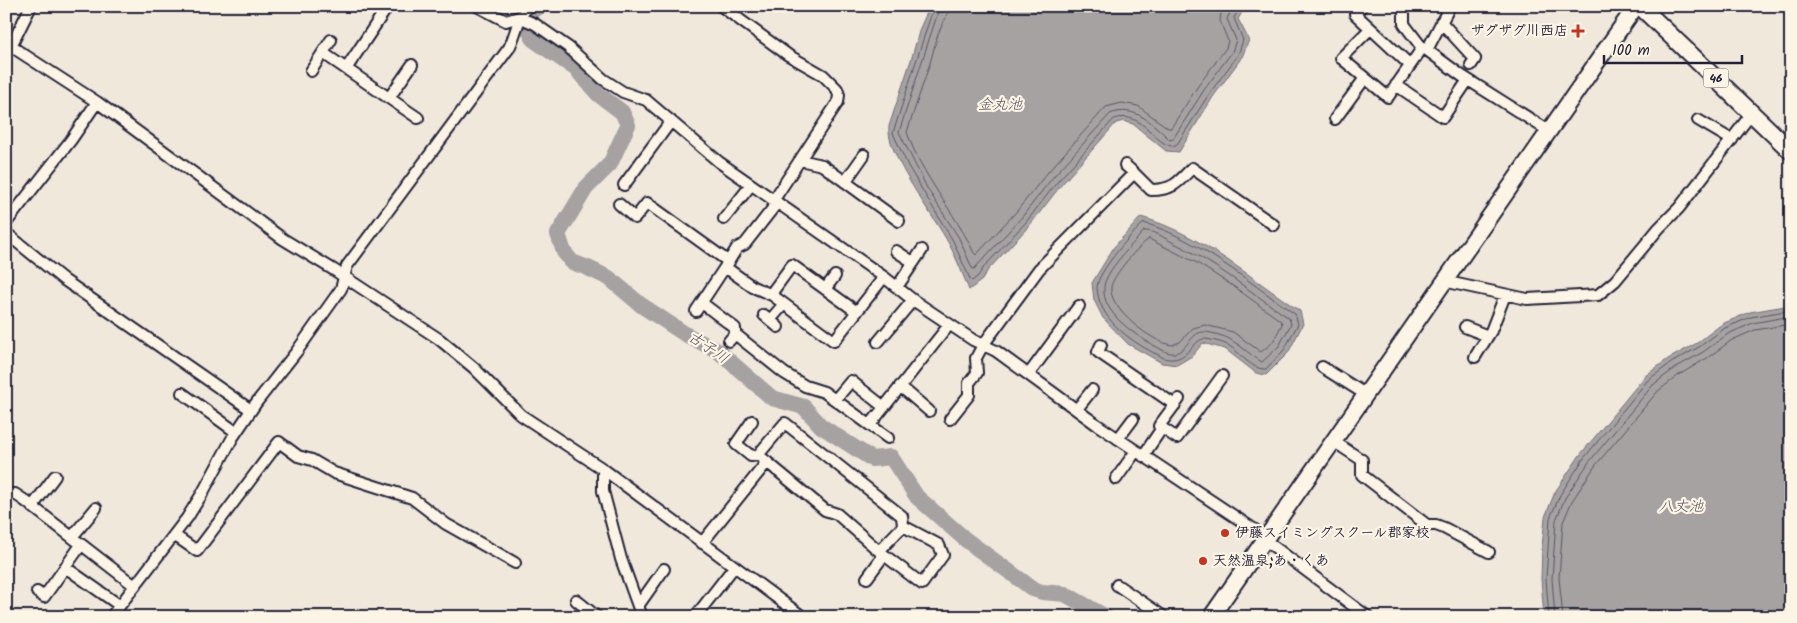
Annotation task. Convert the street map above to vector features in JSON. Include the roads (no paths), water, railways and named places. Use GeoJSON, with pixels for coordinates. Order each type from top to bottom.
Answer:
{"type":"FeatureCollection","features":[{"type":"Feature","properties":{"kind":"main road","name":"46"},"geometry":{"type":"LineString","coordinates":[[1640,6],[1791,151]]}},
{"type":"Feature","properties":{"kind":"street"},"geometry":{"type":"LineString","coordinates":[[31,6],[9,44],[96,102],[283,240],[344,277],[439,340],[474,368],[521,415],[603,469],[803,617]]}},
{"type":"Feature","properties":{"kind":"street"},"geometry":{"type":"LineString","coordinates":[[346,69],[388,6]]}},
{"type":"Feature","properties":{"kind":"street"},"geometry":{"type":"LineString","coordinates":[[477,6],[506,21],[521,17],[535,24],[568,47],[603,79],[623,92],[646,100],[719,162],[751,185],[884,277],[949,325],[996,351],[1118,439],[1258,532],[1368,617]]}},
{"type":"Feature","properties":{"kind":"street"},"geometry":{"type":"LineString","coordinates":[[111,617],[174,536],[202,494],[236,432],[341,289],[347,266],[509,48],[521,17],[528,6]]}},
{"type":"Feature","properties":{"kind":"street"},"geometry":{"type":"LineString","coordinates":[[722,6],[788,55],[823,75],[837,89],[840,95],[838,102],[775,202],[745,244],[737,248],[699,307],[735,328],[732,338],[805,386],[824,392],[888,438]]}},
{"type":"Feature","properties":{"kind":"street"},"geometry":{"type":"LineString","coordinates":[[1362,6],[1355,14],[1410,65]]}},
{"type":"Feature","properties":{"kind":"street"},"geometry":{"type":"LineString","coordinates":[[1404,6],[1404,24],[1425,49],[1468,80],[1549,131]]}},
{"type":"Feature","properties":{"kind":"street"},"geometry":{"type":"LineString","coordinates":[[1370,29],[1341,58],[1388,97],[1410,65],[1425,49],[1450,6]]}},
{"type":"Feature","properties":{"kind":"street"},"geometry":{"type":"LineString","coordinates":[[1211,617],[1636,6]]}},
{"type":"Feature","properties":{"kind":"street"},"geometry":{"type":"LineString","coordinates":[[1441,22],[1475,59],[1471,65]]}},
{"type":"Feature","properties":{"kind":"street"},"geometry":{"type":"LineString","coordinates":[[312,71],[331,40]]}},
{"type":"Feature","properties":{"kind":"street"},"geometry":{"type":"LineString","coordinates":[[323,53],[418,118]]}},
{"type":"Feature","properties":{"kind":"street"},"geometry":{"type":"LineString","coordinates":[[389,98],[412,65]]}},
{"type":"Feature","properties":{"kind":"street"},"geometry":{"type":"LineString","coordinates":[[1335,119],[1365,78]]}},
{"type":"Feature","properties":{"kind":"street"},"geometry":{"type":"LineString","coordinates":[[1396,85],[1443,117],[1468,80]]}},
{"type":"Feature","properties":{"kind":"street"},"geometry":{"type":"LineString","coordinates":[[6,222],[71,140],[96,102]]}},
{"type":"Feature","properties":{"kind":"street"},"geometry":{"type":"LineString","coordinates":[[1443,281],[1527,299],[1598,295],[1615,281],[1659,228],[1679,208],[1752,113]]}},
{"type":"Feature","properties":{"kind":"street"},"geometry":{"type":"LineString","coordinates":[[1698,120],[1732,140]]}},
{"type":"Feature","properties":{"kind":"street"},"geometry":{"type":"LineString","coordinates":[[624,185],[671,121]]}},
{"type":"Feature","properties":{"kind":"street"},"geometry":{"type":"LineString","coordinates":[[845,182],[864,155]]}},
{"type":"Feature","properties":{"kind":"street"},"geometry":{"type":"LineString","coordinates":[[800,160],[822,166],[899,221]]}},
{"type":"Feature","properties":{"kind":"street"},"geometry":{"type":"LineString","coordinates":[[1125,165],[1151,190],[1166,190],[1178,182],[1192,168],[1274,225]]}},
{"type":"Feature","properties":{"kind":"street"},"geometry":{"type":"LineString","coordinates":[[950,419],[968,395],[969,383],[977,373],[976,358],[983,345],[1039,269],[1134,173]]}},
{"type":"Feature","properties":{"kind":"street"},"geometry":{"type":"LineString","coordinates":[[724,219],[751,185]]}},
{"type":"Feature","properties":{"kind":"street"},"geometry":{"type":"LineString","coordinates":[[619,204],[636,218],[647,203],[725,267],[753,287],[772,295],[834,341],[884,277]]}},
{"type":"Feature","properties":{"kind":"street"},"geometry":{"type":"LineString","coordinates":[[7,234],[64,280],[251,410]]}},
{"type":"Feature","properties":{"kind":"street"},"geometry":{"type":"LineString","coordinates":[[897,287],[922,250]]}},
{"type":"Feature","properties":{"kind":"street"},"geometry":{"type":"LineString","coordinates":[[896,251],[913,262]]}},
{"type":"Feature","properties":{"kind":"street"},"geometry":{"type":"LineString","coordinates":[[772,295],[772,291],[792,265],[857,312]]}},
{"type":"Feature","properties":{"kind":"street"},"geometry":{"type":"LineString","coordinates":[[725,267],[743,288]]}},
{"type":"Feature","properties":{"kind":"street"},"geometry":{"type":"LineString","coordinates":[[825,289],[834,276]]}},
{"type":"Feature","properties":{"kind":"street"},"geometry":{"type":"LineString","coordinates":[[1475,357],[1488,336],[1505,295]]}},
{"type":"Feature","properties":{"kind":"street"},"geometry":{"type":"LineString","coordinates":[[880,343],[913,300]]}},
{"type":"Feature","properties":{"kind":"street"},"geometry":{"type":"LineString","coordinates":[[771,321],[784,304]]}},
{"type":"Feature","properties":{"kind":"street"},"geometry":{"type":"LineString","coordinates":[[1029,374],[1079,306]]}},
{"type":"Feature","properties":{"kind":"street"},"geometry":{"type":"LineString","coordinates":[[870,425],[949,325]]}},
{"type":"Feature","properties":{"kind":"street"},"geometry":{"type":"LineString","coordinates":[[1465,327],[1488,336]]}},
{"type":"Feature","properties":{"kind":"street"},"geometry":{"type":"LineString","coordinates":[[1101,345],[1098,352],[1177,402],[1159,426],[1177,438],[1222,376]]}},
{"type":"Feature","properties":{"kind":"street"},"geometry":{"type":"LineString","coordinates":[[1322,367],[1366,394]]}},
{"type":"Feature","properties":{"kind":"street"},"geometry":{"type":"LineString","coordinates":[[835,400],[850,381],[884,407]]}},
{"type":"Feature","properties":{"kind":"street"},"geometry":{"type":"LineString","coordinates":[[900,386],[929,411]]}},
{"type":"Feature","properties":{"kind":"street"},"geometry":{"type":"LineString","coordinates":[[1077,410],[1092,390]]}},
{"type":"Feature","properties":{"kind":"street"},"geometry":{"type":"LineString","coordinates":[[182,393],[236,432]]}},
{"type":"Feature","properties":{"kind":"street"},"geometry":{"type":"LineString","coordinates":[[1118,439],[1133,420]]}},
{"type":"Feature","properties":{"kind":"street"},"geometry":{"type":"LineString","coordinates":[[752,421],[736,444],[751,456],[758,455],[784,422],[902,516],[903,526],[882,553],[867,578]]}},
{"type":"Feature","properties":{"kind":"street"},"geometry":{"type":"LineString","coordinates":[[1116,479],[1162,428]]}},
{"type":"Feature","properties":{"kind":"street"},"geometry":{"type":"LineString","coordinates":[[1333,441],[1362,460],[1362,475],[1427,525],[1436,525],[1444,528],[1489,552]]}},
{"type":"Feature","properties":{"kind":"street"},"geometry":{"type":"LineString","coordinates":[[174,536],[197,551],[279,442],[298,456],[312,460],[334,473],[412,498],[446,524],[515,563]]}},
{"type":"Feature","properties":{"kind":"street"},"geometry":{"type":"LineString","coordinates":[[758,455],[825,510],[837,514],[922,584],[943,555],[939,545],[903,526]]}},
{"type":"Feature","properties":{"kind":"street"},"geometry":{"type":"LineString","coordinates":[[702,543],[767,462]]}},
{"type":"Feature","properties":{"kind":"street"},"geometry":{"type":"LineString","coordinates":[[603,469],[603,491],[621,559],[642,617]]}},
{"type":"Feature","properties":{"kind":"street"},"geometry":{"type":"LineString","coordinates":[[32,507],[56,476]]}},
{"type":"Feature","properties":{"kind":"street"},"geometry":{"type":"LineString","coordinates":[[6,494],[15,494],[135,586]]}},
{"type":"Feature","properties":{"kind":"street"},"geometry":{"type":"LineString","coordinates":[[72,537],[96,508]]}},
{"type":"Feature","properties":{"kind":"street"},"geometry":{"type":"LineString","coordinates":[[37,592],[44,597],[81,545]]}},
{"type":"Feature","properties":{"kind":"street"},"geometry":{"type":"LineString","coordinates":[[695,617],[734,566]]}},
{"type":"Feature","properties":{"kind":"street"},"geometry":{"type":"LineString","coordinates":[[65,567],[119,605]]}},
{"type":"Feature","properties":{"kind":"street"},"geometry":{"type":"LineString","coordinates":[[638,606],[664,569]]}},
{"type":"Feature","properties":{"kind":"street"},"geometry":{"type":"LineString","coordinates":[[1117,585],[1164,617]]}},
{"type":"Feature","properties":{"kind":"street"},"geometry":{"type":"LineString","coordinates":[[576,600],[597,617]]}},
{"type":"Feature","properties":{"kind":"water","name":"金丸池"},"geometry":{"type":"Polygon","coordinates":[[[930,6],[1246,6],[1238,19],[1249,40],[1242,57],[1213,97],[1179,152],[1166,151],[1133,124],[1124,121],[1116,123],[1062,184],[1030,225],[988,270],[982,280],[969,290],[949,244],[903,169],[890,138],[889,126],[920,28],[930,6]]]}},
{"type":"Feature","properties":{"kind":"water"},"geometry":{"type":"Polygon","coordinates":[[[1141,217],[1184,234],[1204,245],[1300,311],[1303,324],[1288,353],[1266,375],[1256,373],[1225,349],[1203,343],[1192,356],[1177,365],[1162,363],[1128,344],[1103,318],[1094,300],[1092,283],[1114,247],[1141,217]]]}},
{"type":"Feature","properties":{"kind":"water","name":"八丈池"},"geometry":{"type":"Polygon","coordinates":[[[1791,305],[1791,617],[1544,617],[1541,579],[1545,517],[1555,492],[1580,455],[1645,376],[1668,359],[1697,343],[1722,324],[1750,312],[1791,305]]]}},
{"type":"Feature","properties":{"kind":"waterway","name":"古子川"},"geometry":{"type":"LineString","coordinates":[[541,6],[530,12],[527,26],[534,40],[576,69],[598,94],[622,112],[628,125],[610,164],[586,188],[558,234],[564,252],[572,262],[609,278],[641,305],[685,334],[718,351],[772,398],[804,407],[821,426],[872,459],[891,457],[917,497],[966,540],[1033,589],[1042,592],[1065,594],[1106,617]]}},
{"type":"Feature","properties":{"kind":"place","name":"ザグザグ川西店"},"geometry":{"type":"Point","coordinates":[1578,31]}},
{"type":"Feature","properties":{"kind":"place","name":"伊藤スイミングスクール郡家校"},"geometry":{"type":"Point","coordinates":[1225,533]}},
{"type":"Feature","properties":{"kind":"place","name":"天然温泉;あ・くあ"},"geometry":{"type":"Point","coordinates":[1203,561]}}]}
